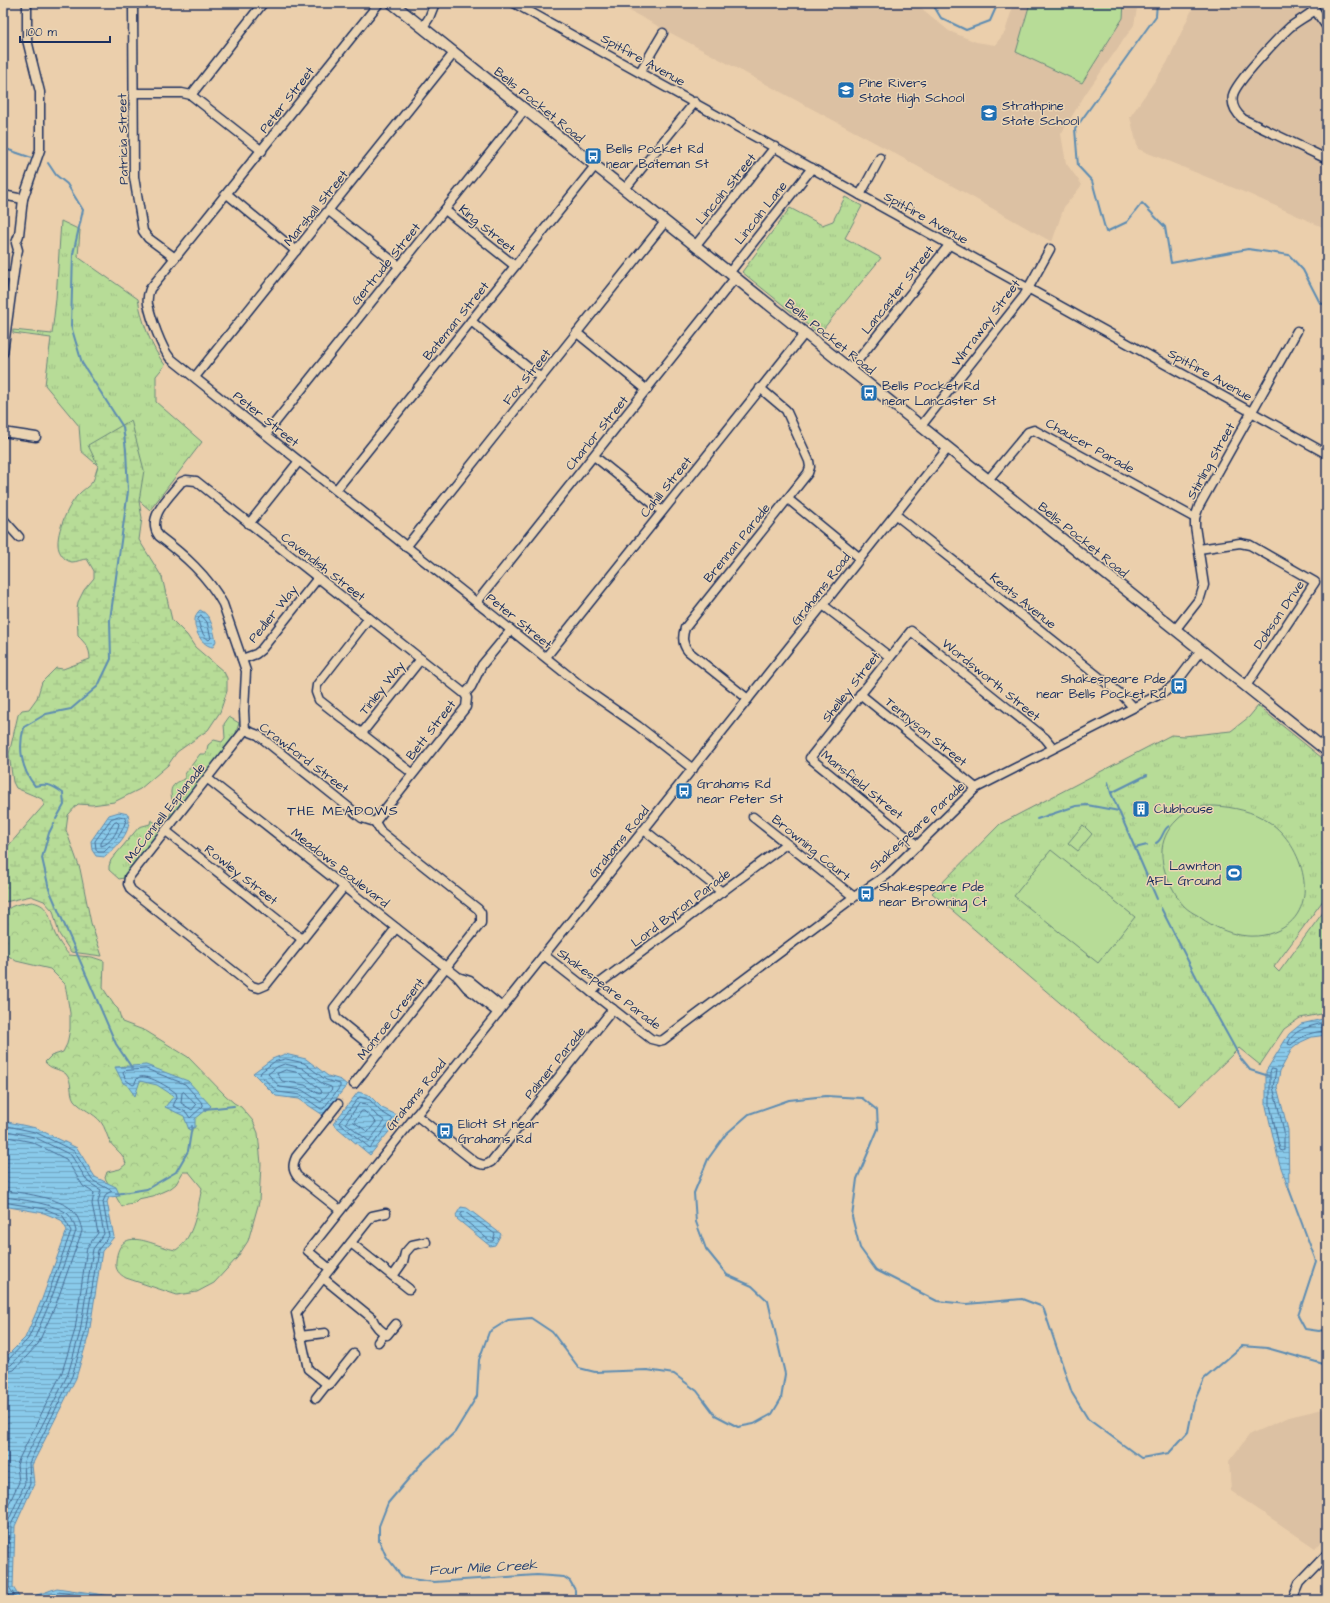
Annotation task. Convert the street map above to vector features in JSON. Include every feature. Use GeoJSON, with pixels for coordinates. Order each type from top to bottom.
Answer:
{"type":"FeatureCollection","features":[{"type":"Feature","properties":{"kind":"main road","name":"Bells Pocket Road"},"geometry":{"type":"LineString","coordinates":[[392,3],[1327,751]]}},
{"type":"Feature","properties":{"kind":"street"},"geometry":{"type":"LineString","coordinates":[[3,353],[18,250],[16,243],[19,235],[23,200],[40,150],[40,92],[27,40],[27,3]]}},
{"type":"Feature","properties":{"kind":"street","name":"Patricia Street"},"geometry":{"type":"LineString","coordinates":[[133,3],[134,177],[143,231],[148,238],[175,258]]}},
{"type":"Feature","properties":{"kind":"street"},"geometry":{"type":"LineString","coordinates":[[191,95],[263,3]]}},
{"type":"Feature","properties":{"kind":"street","name":"Peter Street"},"geometry":{"type":"LineString","coordinates":[[379,3],[150,289],[147,296],[148,304],[164,351],[170,358],[546,657],[584,689],[638,726],[693,769]]}},
{"type":"Feature","properties":{"kind":"street"},"geometry":{"type":"LineString","coordinates":[[423,27],[429,18],[435,3]]}},
{"type":"Feature","properties":{"kind":"street","name":"Spitfire Avenue"},"geometry":{"type":"LineString","coordinates":[[514,3],[695,102],[1327,454]]}},
{"type":"Feature","properties":{"kind":"street"},"geometry":{"type":"LineString","coordinates":[[1327,27],[1313,6],[1271,47],[1238,85],[1233,100],[1236,111],[1243,119],[1327,159]]}},
{"type":"Feature","properties":{"kind":"street"},"geometry":{"type":"LineString","coordinates":[[640,72],[662,33]]}},
{"type":"Feature","properties":{"kind":"street","name":"Marshall Street"},"geometry":{"type":"LineString","coordinates":[[195,377],[454,53]]}},
{"type":"Feature","properties":{"kind":"street"},"geometry":{"type":"LineString","coordinates":[[134,93],[182,93],[191,95],[262,151]]}},
{"type":"Feature","properties":{"kind":"street"},"geometry":{"type":"LineString","coordinates":[[625,189],[695,102]]}},
{"type":"Feature","properties":{"kind":"street","name":"Gertrude Street"},"geometry":{"type":"LineString","coordinates":[[266,434],[525,109]]}},
{"type":"Feature","properties":{"kind":"street","name":"Lincoln Street"},"geometry":{"type":"LineString","coordinates":[[695,246],[775,147]]}},
{"type":"Feature","properties":{"kind":"street"},"geometry":{"type":"LineString","coordinates":[[860,195],[880,158]]}},
{"type":"Feature","properties":{"kind":"street","name":"Bateman Street"},"geometry":{"type":"LineString","coordinates":[[336,490],[595,166]]}},
{"type":"Feature","properties":{"kind":"street","name":"Lincoln Lane"},"geometry":{"type":"LineString","coordinates":[[732,276],[812,168]]}},
{"type":"Feature","properties":{"kind":"street"},"geometry":{"type":"LineString","coordinates":[[3,194],[23,200]]}},
{"type":"Feature","properties":{"kind":"street"},"geometry":{"type":"LineString","coordinates":[[227,194],[296,252]]}},
{"type":"Feature","properties":{"kind":"street","name":"King Street"},"geometry":{"type":"LineString","coordinates":[[445,210],[515,266]]}},
{"type":"Feature","properties":{"kind":"street"},"geometry":{"type":"LineString","coordinates":[[329,211],[399,266]]}},
{"type":"Feature","properties":{"kind":"street","name":"Fox Street"},"geometry":{"type":"LineString","coordinates":[[406,547],[665,222]]}},
{"type":"Feature","properties":{"kind":"street","name":"Lancaster Street"},"geometry":{"type":"LineString","coordinates":[[850,370],[950,244]]}},
{"type":"Feature","properties":{"kind":"street","name":"Wirraway Street"},"geometry":{"type":"LineString","coordinates":[[921,426],[1029,288],[1050,249]]}},
{"type":"Feature","properties":{"kind":"street"},"geometry":{"type":"LineString","coordinates":[[3,275],[13,277]]}},
{"type":"Feature","properties":{"kind":"street","name":"Charlor Street"},"geometry":{"type":"LineString","coordinates":[[477,602],[647,390],[732,276]]}},
{"type":"Feature","properties":{"kind":"street"},"geometry":{"type":"LineString","coordinates":[[471,321],[541,378]]}},
{"type":"Feature","properties":{"kind":"street","name":"Stirling Street"},"geometry":{"type":"LineString","coordinates":[[1175,630],[1203,592],[1204,585],[1195,518],[1199,506],[1297,331]]}},
{"type":"Feature","properties":{"kind":"street"},"geometry":{"type":"LineString","coordinates":[[577,333],[647,390]]}},
{"type":"Feature","properties":{"kind":"street","name":"Cahill Street"},"geometry":{"type":"LineString","coordinates":[[546,657],[804,333]]}},
{"type":"Feature","properties":{"kind":"street","name":"Brennan Parade"},"geometry":{"type":"LineString","coordinates":[[748,699],[688,651],[684,646],[683,634],[685,628],[808,473],[810,467],[809,461],[786,410],[760,388]]}},
{"type":"Feature","properties":{"kind":"street","name":"Chaucer Parade"},"geometry":{"type":"LineString","coordinates":[[988,480],[1028,432],[1034,430],[1195,518]]}},
{"type":"Feature","properties":{"kind":"street"},"geometry":{"type":"LineString","coordinates":[[3,432],[36,437]]}},
{"type":"Feature","properties":{"kind":"street","name":"Grahams Road"},"geometry":{"type":"LineString","coordinates":[[330,1269],[308,1251],[948,448]]}},
{"type":"Feature","properties":{"kind":"street"},"geometry":{"type":"LineString","coordinates":[[594,456],[662,511]]}},
{"type":"Feature","properties":{"kind":"street"},"geometry":{"type":"LineString","coordinates":[[249,524],[299,461]]}},
{"type":"Feature","properties":{"kind":"street","name":"Cavendish Street"},"geometry":{"type":"LineString","coordinates":[[242,659],[223,604],[218,595],[188,559],[156,532],[155,525],[158,512],[181,482],[186,480],[196,481],[465,694]]}},
{"type":"Feature","properties":{"kind":"street"},"geometry":{"type":"LineString","coordinates":[[788,499],[860,558]]}},
{"type":"Feature","properties":{"kind":"street","name":"Keats Avenue"},"geometry":{"type":"LineString","coordinates":[[896,515],[1124,697],[1133,707]]}},
{"type":"Feature","properties":{"kind":"street"},"geometry":{"type":"LineString","coordinates":[[3,519],[19,536]]}},
{"type":"Feature","properties":{"kind":"street","name":"Dobson Drive"},"geometry":{"type":"LineString","coordinates":[[1199,549],[1240,543],[1250,545],[1315,582],[1246,686]]}},
{"type":"Feature","properties":{"kind":"street","name":"Pedler Way"},"geometry":{"type":"LineString","coordinates":[[242,659],[256,654],[261,650],[318,578]]}},
{"type":"Feature","properties":{"kind":"street"},"geometry":{"type":"LineString","coordinates":[[823,605],[890,657]]}},
{"type":"Feature","properties":{"kind":"street"},"geometry":{"type":"LineString","coordinates":[[369,618],[317,685],[316,692],[319,700],[412,773]]}},
{"type":"Feature","properties":{"kind":"street","name":"Bett Street"},"geometry":{"type":"LineString","coordinates":[[374,822],[466,707],[467,698],[465,694],[471,687],[482,666],[511,630]]}},
{"type":"Feature","properties":{"kind":"street","name":"Shelley Street"},"geometry":{"type":"LineString","coordinates":[[810,758],[911,632]]}},
{"type":"Feature","properties":{"kind":"street","name":"Wordsworth Street"},"geometry":{"type":"LineString","coordinates":[[911,632],[1045,738],[1053,748]]}},
{"type":"Feature","properties":{"kind":"street","name":"Shakespeare Parade"},"geometry":{"type":"LineString","coordinates":[[544,955],[651,1039],[659,1041],[663,1040],[887,874],[918,846],[976,788],[1166,691],[1176,683],[1201,650]]}},
{"type":"Feature","properties":{"kind":"street"},"geometry":{"type":"LineString","coordinates":[[242,659],[246,676],[244,711],[245,730]]}},
{"type":"Feature","properties":{"kind":"street","name":"Tinley Way"},"geometry":{"type":"LineString","coordinates":[[362,733],[421,659]]}},
{"type":"Feature","properties":{"kind":"street","name":"Tennyson Street"},"geometry":{"type":"LineString","coordinates":[[860,694],[976,788]]}},
{"type":"Feature","properties":{"kind":"street","name":"McConnell Esplanade"},"geometry":{"type":"LineString","coordinates":[[245,730],[130,878],[128,884],[130,890],[255,988],[263,988],[344,886]]}},
{"type":"Feature","properties":{"kind":"street","name":"Crawford Street"},"geometry":{"type":"LineString","coordinates":[[245,730],[258,735],[362,818],[374,822],[380,832],[482,913],[481,923],[446,968]]}},
{"type":"Feature","properties":{"kind":"street","name":"Mansfield Street"},"geometry":{"type":"LineString","coordinates":[[810,758],[918,846]]}},
{"type":"Feature","properties":{"kind":"street","name":"Meadows Boulevard"},"geometry":{"type":"LineString","coordinates":[[208,778],[457,976],[467,988],[500,1010]]}},
{"type":"Feature","properties":{"kind":"street","name":"Browning Court"},"geometry":{"type":"LineString","coordinates":[[753,817],[854,897]]}},
{"type":"Feature","properties":{"kind":"street"},"geometry":{"type":"LineString","coordinates":[[644,830],[722,892]]}},
{"type":"Feature","properties":{"kind":"street","name":"Rowley Street"},"geometry":{"type":"LineString","coordinates":[[166,831],[302,939]]}},
{"type":"Feature","properties":{"kind":"street","name":"Lord Byron Parade"},"geometry":{"type":"LineString","coordinates":[[591,992],[600,983],[786,844]]}},
{"type":"Feature","properties":{"kind":"street"},"geometry":{"type":"LineString","coordinates":[[379,1053],[336,1018],[334,1008],[396,928]]}},
{"type":"Feature","properties":{"kind":"street","name":"Monroe Cresent"},"geometry":{"type":"LineString","coordinates":[[354,1084],[446,968]]}},
{"type":"Feature","properties":{"kind":"street","name":"Palmer Parade"},"geometry":{"type":"LineString","coordinates":[[416,1115],[476,1162],[482,1165],[491,1162],[613,1009]]}},
{"type":"Feature","properties":{"kind":"street"},"geometry":{"type":"LineString","coordinates":[[338,1104],[296,1157],[293,1168],[297,1176],[340,1210]]}},
{"type":"Feature","properties":{"kind":"street"},"geometry":{"type":"LineString","coordinates":[[326,1384],[308,1369],[296,1313],[372,1216],[386,1213]]}},
{"type":"Feature","properties":{"kind":"street"},"geometry":{"type":"LineString","coordinates":[[393,1276],[403,1262],[405,1253],[412,1245],[426,1242]]}},
{"type":"Feature","properties":{"kind":"street"},"geometry":{"type":"LineString","coordinates":[[351,1243],[409,1289]]}},
{"type":"Feature","properties":{"kind":"street"},"geometry":{"type":"LineString","coordinates":[[323,1278],[372,1318],[374,1324],[387,1335],[396,1324]]}},
{"type":"Feature","properties":{"kind":"street"},"geometry":{"type":"LineString","coordinates":[[300,1336],[325,1333]]}},
{"type":"Feature","properties":{"kind":"street"},"geometry":{"type":"LineString","coordinates":[[378,1342],[385,1333]]}},
{"type":"Feature","properties":{"kind":"street"},"geometry":{"type":"LineString","coordinates":[[316,1398],[326,1384],[330,1384],[354,1354]]}},
{"type":"Feature","properties":{"kind":"street"},"geometry":{"type":"LineString","coordinates":[[1292,1600],[1299,1583],[1327,1554]]}},
{"type":"Feature","properties":{"kind":"shaded area"},"geometry":{"type":"Polygon","coordinates":[[[615,3],[919,3],[920,7],[949,31],[976,42],[995,45],[1005,32],[1014,3],[1138,3],[1134,25],[1086,93],[1061,134],[1066,163],[1082,185],[1064,207],[1052,242],[885,148],[615,3]]]}},
{"type":"Feature","properties":{"kind":"shaded area"},"geometry":{"type":"Polygon","coordinates":[[[1195,3],[1327,3],[1327,229],[1251,195],[1138,149],[1130,117],[1167,63],[1195,3]]]}},
{"type":"Feature","properties":{"kind":"shaded area"},"geometry":{"type":"Polygon","coordinates":[[[1327,1408],[1327,1535],[1315,1548],[1231,1491],[1229,1461],[1250,1434],[1289,1417],[1327,1408]]]}},
{"type":"Feature","properties":{"kind":"green space"},"geometry":{"type":"Polygon","coordinates":[[[1030,3],[1124,3],[1123,18],[1082,83],[1016,52],[1030,3]]]}},
{"type":"Feature","properties":{"kind":"green space"},"geometry":{"type":"Polygon","coordinates":[[[845,197],[862,206],[845,238],[881,258],[819,334],[742,272],[790,208],[822,225],[833,221],[845,197]]]}},
{"type":"Feature","properties":{"kind":"green space"},"geometry":{"type":"Polygon","coordinates":[[[61,221],[80,230],[78,257],[138,299],[148,334],[155,350],[165,365],[156,376],[156,402],[202,442],[150,510],[81,451],[79,426],[45,385],[51,338],[13,333],[13,330],[52,334],[56,299],[61,221]]]}},
{"type":"Feature","properties":{"kind":"green space"},"geometry":{"type":"Polygon","coordinates":[[[131,420],[144,470],[139,501],[142,518],[139,540],[162,577],[172,620],[187,635],[195,647],[224,672],[227,678],[227,691],[220,712],[208,730],[177,752],[168,765],[140,789],[114,802],[92,805],[78,804],[68,815],[66,830],[80,869],[91,923],[102,956],[71,952],[59,934],[53,911],[44,901],[31,896],[5,902],[3,899],[3,852],[44,805],[42,799],[16,788],[13,782],[9,754],[18,715],[22,710],[29,709],[37,698],[42,682],[56,668],[63,669],[90,659],[87,646],[78,636],[77,609],[78,602],[84,590],[94,578],[94,571],[87,559],[72,562],[62,556],[58,544],[60,529],[73,501],[93,481],[98,466],[88,445],[131,420]]]}},
{"type":"Feature","properties":{"kind":"green space"},"geometry":{"type":"Polygon","coordinates":[[[1258,706],[1327,762],[1327,895],[1274,967],[1279,972],[1327,907],[1327,1013],[1300,1018],[1284,1029],[1260,1065],[1239,1048],[1180,1106],[932,893],[1000,824],[1171,735],[1184,736],[1231,731],[1249,717],[1258,706]]]}},
{"type":"Feature","properties":{"kind":"green space"},"geometry":{"type":"Polygon","coordinates":[[[229,717],[239,723],[234,739],[124,878],[119,879],[109,870],[111,860],[139,827],[150,824],[151,820],[159,825],[168,817],[173,806],[171,789],[178,782],[185,779],[185,774],[200,754],[206,754],[208,745],[214,740],[222,742],[225,738],[224,724],[229,717]]]}},
{"type":"Feature","properties":{"kind":"green space","name":"Lawnton AFL Ground"},"geometry":{"type":"Polygon","coordinates":[[[1215,806],[1243,810],[1263,818],[1281,832],[1291,845],[1299,860],[1303,876],[1304,892],[1301,907],[1293,920],[1279,930],[1257,936],[1247,936],[1225,931],[1206,921],[1184,906],[1168,880],[1162,853],[1163,844],[1170,828],[1181,816],[1191,809],[1215,806]]]}},
{"type":"Feature","properties":{"kind":"green space"},"geometry":{"type":"Polygon","coordinates":[[[1083,825],[1092,834],[1078,851],[1068,843],[1083,825]]]}},
{"type":"Feature","properties":{"kind":"green space"},"geometry":{"type":"Polygon","coordinates":[[[1051,850],[1135,917],[1098,963],[1014,896],[1051,850]]]}},
{"type":"Feature","properties":{"kind":"green space"},"geometry":{"type":"Polygon","coordinates":[[[32,902],[43,906],[46,910],[56,937],[69,955],[92,957],[104,961],[103,988],[118,1009],[122,1022],[146,1031],[188,1057],[225,1095],[241,1107],[253,1121],[258,1133],[261,1164],[259,1202],[248,1241],[237,1258],[214,1283],[197,1292],[177,1295],[126,1278],[119,1273],[117,1269],[116,1261],[119,1249],[124,1242],[139,1240],[176,1250],[187,1238],[191,1230],[197,1213],[202,1188],[189,1172],[183,1172],[176,1184],[171,1188],[153,1196],[138,1199],[134,1203],[127,1204],[122,1207],[105,1178],[107,1172],[120,1169],[126,1164],[123,1157],[110,1142],[101,1122],[74,1100],[70,1080],[66,1074],[47,1065],[45,1062],[51,1056],[63,1052],[67,1044],[70,1029],[70,1013],[65,984],[50,969],[16,961],[3,952],[3,915],[5,911],[19,904],[32,902]]]}},
{"type":"Feature","properties":{"kind":"water"},"geometry":{"type":"Polygon","coordinates":[[[200,610],[210,619],[216,641],[213,647],[203,642],[197,632],[195,619],[200,610]]]}},
{"type":"Feature","properties":{"kind":"water"},"geometry":{"type":"Polygon","coordinates":[[[119,812],[128,814],[129,821],[126,833],[119,843],[105,857],[96,856],[92,850],[91,841],[109,815],[119,812]]]}},
{"type":"Feature","properties":{"kind":"water"},"geometry":{"type":"Polygon","coordinates":[[[1327,1018],[1327,1035],[1312,1037],[1301,1042],[1292,1049],[1280,1071],[1277,1087],[1288,1130],[1289,1190],[1279,1162],[1266,1106],[1266,1071],[1289,1034],[1301,1024],[1327,1018]]]}},
{"type":"Feature","properties":{"kind":"water"},"geometry":{"type":"Polygon","coordinates":[[[285,1054],[306,1059],[328,1076],[341,1080],[347,1085],[323,1115],[299,1099],[276,1096],[253,1073],[272,1059],[285,1054]]]}},
{"type":"Feature","properties":{"kind":"water"},"geometry":{"type":"Polygon","coordinates":[[[146,1065],[188,1081],[211,1106],[195,1119],[195,1127],[189,1130],[184,1116],[165,1107],[174,1096],[157,1085],[140,1081],[135,1096],[127,1085],[123,1083],[115,1067],[146,1065]]]}},
{"type":"Feature","properties":{"kind":"water"},"geometry":{"type":"Polygon","coordinates":[[[358,1092],[369,1095],[382,1108],[401,1117],[370,1155],[333,1124],[358,1092]]]}},
{"type":"Feature","properties":{"kind":"water"},"geometry":{"type":"Polygon","coordinates":[[[3,1121],[36,1128],[77,1148],[95,1177],[116,1187],[120,1196],[109,1197],[107,1202],[114,1237],[102,1251],[89,1334],[76,1378],[32,1465],[34,1484],[15,1526],[13,1587],[21,1600],[3,1600],[3,1360],[25,1338],[42,1299],[67,1230],[61,1220],[44,1213],[3,1206],[3,1121]]]}},
{"type":"Feature","properties":{"kind":"water"},"geometry":{"type":"Polygon","coordinates":[[[461,1207],[467,1208],[501,1234],[495,1245],[490,1246],[457,1219],[456,1215],[461,1207]]]}},
{"type":"Feature","properties":{"kind":"water"},"geometry":{"type":"Polygon","coordinates":[[[57,1588],[118,1597],[124,1600],[23,1600],[57,1588]]]}},
{"type":"Feature","properties":{"kind":"waterway","name":"Four Mile Creek"},"geometry":{"type":"LineString","coordinates":[[932,3],[941,18],[966,30],[990,21],[998,3]]}},
{"type":"Feature","properties":{"kind":"waterway","name":"Four Mile Creek"},"geometry":{"type":"LineString","coordinates":[[1157,3],[1156,16],[1075,129],[1078,166],[1092,181],[1106,232],[1127,222],[1142,203],[1165,227],[1171,263],[1248,249],[1289,255],[1303,270],[1320,303],[1327,305]]}},
{"type":"Feature","properties":{"kind":"waterway"},"geometry":{"type":"LineString","coordinates":[[3,148],[32,158]]}},
{"type":"Feature","properties":{"kind":"waterway"},"geometry":{"type":"LineString","coordinates":[[48,163],[56,175],[67,184],[83,210],[73,254],[71,326],[82,363],[123,427],[128,491],[110,620],[111,659],[98,686],[71,709],[46,714],[24,727],[22,735],[22,758],[30,779],[35,786],[50,785],[63,793],[64,805],[56,819]]}},
{"type":"Feature","properties":{"kind":"waterway"},"geometry":{"type":"LineString","coordinates":[[1147,775],[1111,793],[1157,899]]}},
{"type":"Feature","properties":{"kind":"waterway"},"geometry":{"type":"LineString","coordinates":[[1108,782],[1111,793]]}},
{"type":"Feature","properties":{"kind":"waterway"},"geometry":{"type":"LineString","coordinates":[[1037,819],[1076,806],[1087,805],[1119,811]]}},
{"type":"Feature","properties":{"kind":"waterway"},"geometry":{"type":"LineString","coordinates":[[54,823],[49,833],[42,858],[49,889],[116,1044],[132,1068]]}},
{"type":"Feature","properties":{"kind":"waterway"},"geometry":{"type":"LineString","coordinates":[[1156,843],[1160,840],[1165,830],[1169,826]]}},
{"type":"Feature","properties":{"kind":"waterway"},"geometry":{"type":"LineString","coordinates":[[1135,848],[1147,845]]}},
{"type":"Feature","properties":{"kind":"waterway"},"geometry":{"type":"LineString","coordinates":[[1161,908],[1205,994],[1241,1059],[1250,1070],[1269,1076]]}},
{"type":"Feature","properties":{"kind":"waterway","name":"Four Mile Creek"},"geometry":{"type":"LineString","coordinates":[[575,1600],[575,1590],[570,1581],[564,1577],[537,1575],[434,1582],[403,1578],[386,1556],[379,1540],[379,1526],[388,1503],[421,1464],[455,1432],[477,1396],[479,1360],[489,1332],[508,1320],[531,1318],[552,1332],[579,1368],[595,1372],[647,1370],[674,1374],[697,1391],[715,1415],[738,1427],[754,1424],[772,1414],[781,1399],[785,1374],[768,1301],[752,1286],[727,1275],[706,1249],[696,1222],[694,1193],[708,1159],[726,1134],[749,1114],[789,1100],[826,1096],[862,1098],[877,1110],[878,1129],[857,1179],[852,1217],[860,1248],[876,1270],[937,1301],[967,1304],[1022,1299],[1043,1307],[1072,1393],[1088,1419],[1141,1458],[1169,1453],[1188,1432],[1194,1402],[1204,1379],[1242,1346],[1267,1348],[1327,1365]]}},
{"type":"Feature","properties":{"kind":"waterway"},"geometry":{"type":"LineString","coordinates":[[205,1109],[234,1106]]}},
{"type":"Feature","properties":{"kind":"waterway"},"geometry":{"type":"LineString","coordinates":[[116,1194],[147,1189],[176,1172],[188,1151],[192,1126]]}},
{"type":"Feature","properties":{"kind":"waterway","name":"Four Mile Creek"},"geometry":{"type":"LineString","coordinates":[[1289,1189],[1316,1261],[1298,1316],[1305,1329],[1319,1331],[1327,1329]]}},
{"type":"Feature","properties":{"kind":"place","name":"Pine Rivers State High School"},"geometry":{"type":"Point","coordinates":[846,90]}},
{"type":"Feature","properties":{"kind":"place","name":"Strathpine State School"},"geometry":{"type":"Point","coordinates":[989,113]}},
{"type":"Feature","properties":{"kind":"place","name":"Bells Pocket Rd near Bateman St"},"geometry":{"type":"Point","coordinates":[593,156]}},
{"type":"Feature","properties":{"kind":"place","name":"Bells Pocket Rd near Lancaster St"},"geometry":{"type":"Point","coordinates":[869,393]}},
{"type":"Feature","properties":{"kind":"place","name":"Shakespeare Pde near Bells Pocket Rd"},"geometry":{"type":"Point","coordinates":[1179,686]}},
{"type":"Feature","properties":{"kind":"place","name":"Grahams Rd near Peter St"},"geometry":{"type":"Point","coordinates":[684,791]}},
{"type":"Feature","properties":{"kind":"place","name":"Clubhouse"},"geometry":{"type":"Point","coordinates":[1141,809]}},
{"type":"Feature","properties":{"kind":"place","name":"Lawnton AFL Ground"},"geometry":{"type":"Point","coordinates":[1234,873]}},
{"type":"Feature","properties":{"kind":"place","name":"Shakespeare Pde near Browning Ct"},"geometry":{"type":"Point","coordinates":[866,894]}},
{"type":"Feature","properties":{"kind":"place","name":"Eliott St near Grahams Rd"},"geometry":{"type":"Point","coordinates":[445,1131]}},
{"type":"Feature","properties":{"kind":"district","name":"THE MEADOWS"},"geometry":{"type":"Point","coordinates":[343,811]}}]}
